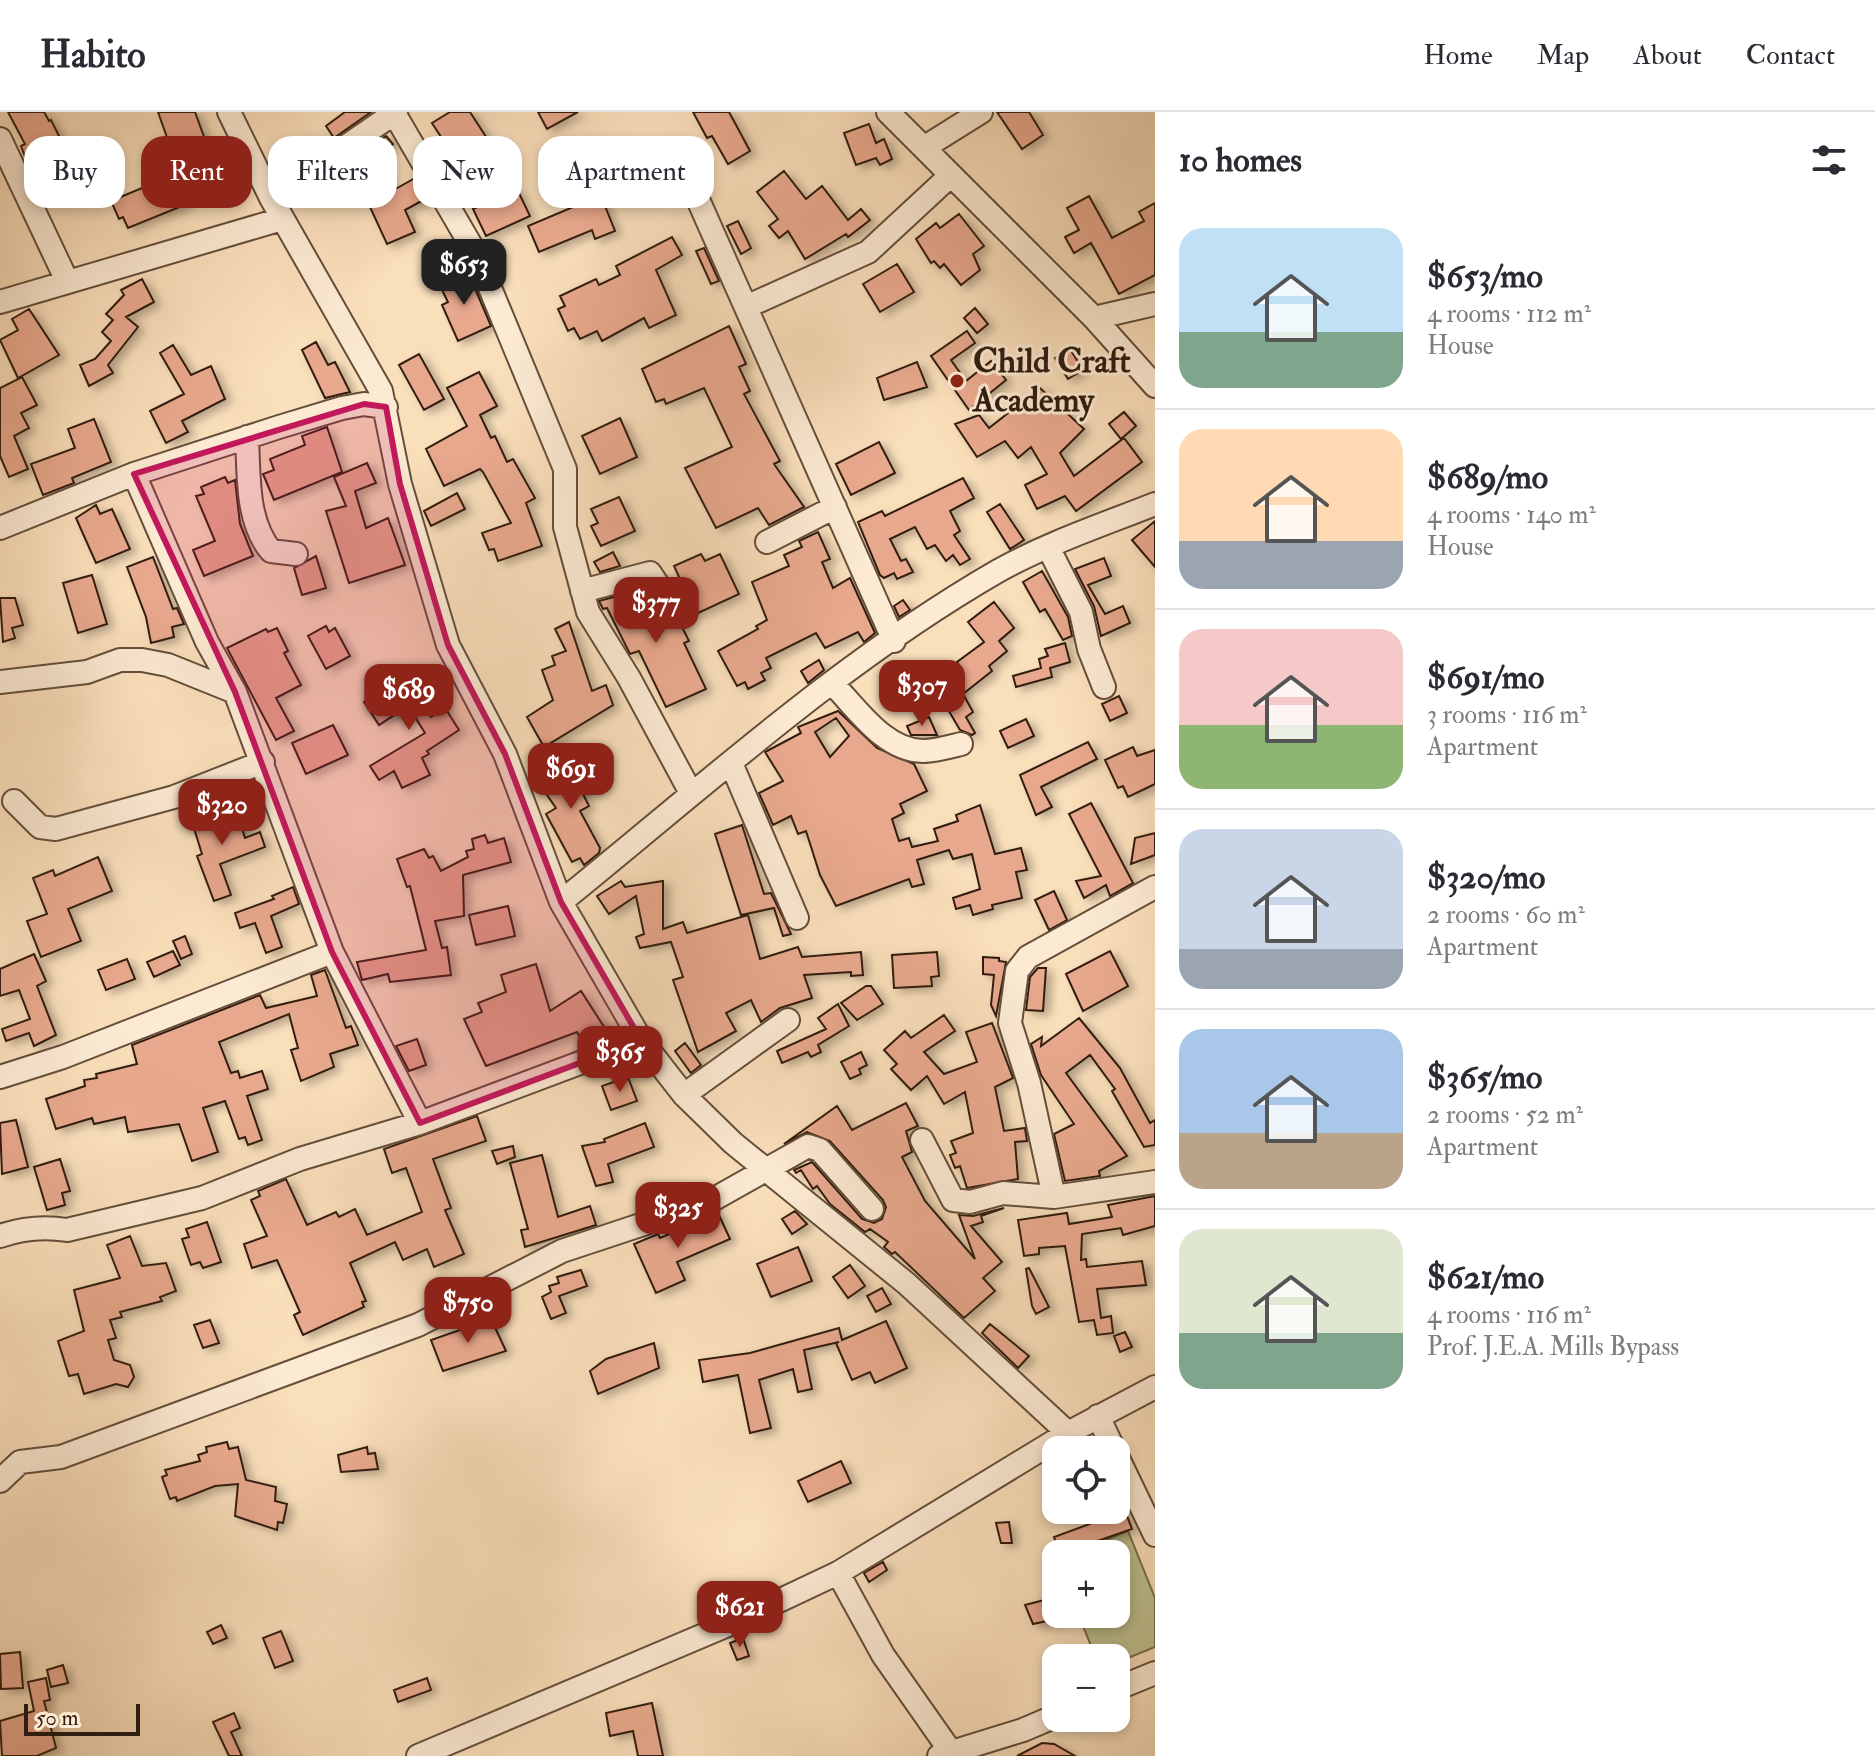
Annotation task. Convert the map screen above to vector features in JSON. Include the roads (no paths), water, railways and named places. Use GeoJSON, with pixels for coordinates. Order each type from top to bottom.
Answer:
{"type":"FeatureCollection","features":[{"type":"Feature","properties":{"kind":"street"},"geometry":{"type":"LineString","coordinates":[[229,112],[268,192]]}},
{"type":"Feature","properties":{"kind":"street"},"geometry":{"type":"LineString","coordinates":[[360,136],[395,112],[476,254],[565,469],[565,527],[588,612],[629,678],[691,793]]}},
{"type":"Feature","properties":{"kind":"street"},"geometry":{"type":"LineString","coordinates":[[888,112],[1094,318],[1155,386]]}},
{"type":"Feature","properties":{"kind":"street"},"geometry":{"type":"LineString","coordinates":[[925,147],[981,112]]}},
{"type":"Feature","properties":{"kind":"street"},"geometry":{"type":"LineString","coordinates":[[0,139],[67,281]]}},
{"type":"Feature","properties":{"kind":"street"},"geometry":{"type":"LineString","coordinates":[[748,306],[868,252],[950,176]]}},
{"type":"Feature","properties":{"kind":"street"},"geometry":{"type":"LineString","coordinates":[[276,208],[370,366],[386,407],[400,484],[448,645],[505,754],[561,902],[641,1040],[684,1095],[765,1169],[907,1284],[1068,1433]]}},
{"type":"Feature","properties":{"kind":"street"},"geometry":{"type":"LineString","coordinates":[[702,208],[894,641]]}},
{"type":"Feature","properties":{"kind":"street"},"geometry":{"type":"LineString","coordinates":[[0,302],[67,281],[130,267],[282,219]]}},
{"type":"Feature","properties":{"kind":"street"},"geometry":{"type":"LineString","coordinates":[[1094,318],[1155,304]]}},
{"type":"Feature","properties":{"kind":"street"},"geometry":{"type":"LineString","coordinates":[[0,528],[134,474],[247,437],[342,408],[364,404],[386,407]]}},
{"type":"Feature","properties":{"kind":"street"},"geometry":{"type":"LineString","coordinates":[[247,437],[252,506],[259,536],[271,551],[296,554]]}},
{"type":"Feature","properties":{"kind":"street"},"geometry":{"type":"LineString","coordinates":[[134,474],[207,642],[235,692],[332,952],[420,1123]]}},
{"type":"Feature","properties":{"kind":"street"},"geometry":{"type":"LineString","coordinates":[[561,902],[691,793],[894,641],[998,572],[1048,547],[1155,504]]}},
{"type":"Feature","properties":{"kind":"street"},"geometry":{"type":"LineString","coordinates":[[767,542],[835,507]]}},
{"type":"Feature","properties":{"kind":"street"},"geometry":{"type":"LineString","coordinates":[[1048,547],[1081,612],[1089,649],[1104,687]]}},
{"type":"Feature","properties":{"kind":"street"},"geometry":{"type":"LineString","coordinates":[[582,591],[650,573],[677,614]]}},
{"type":"Feature","properties":{"kind":"street"},"geometry":{"type":"LineString","coordinates":[[0,682],[87,672],[120,660],[142,660],[168,665],[235,692]]}},
{"type":"Feature","properties":{"kind":"street"},"geometry":{"type":"LineString","coordinates":[[833,684],[881,734],[904,747],[923,751],[961,744]]}},
{"type":"Feature","properties":{"kind":"street"},"geometry":{"type":"LineString","coordinates":[[14,801],[40,827],[56,829],[174,797],[263,762]]}},
{"type":"Feature","properties":{"kind":"street"},"geometry":{"type":"LineString","coordinates":[[731,763],[797,918]]}},
{"type":"Feature","properties":{"kind":"street"},"geometry":{"type":"LineString","coordinates":[[1054,1197],[1029,1083],[1010,1023],[1017,971],[1028,957],[1155,887]]}},
{"type":"Feature","properties":{"kind":"street"},"geometry":{"type":"LineString","coordinates":[[0,1077],[63,1057],[332,952]]}},
{"type":"Feature","properties":{"kind":"street"},"geometry":{"type":"LineString","coordinates":[[684,1095],[788,1020]]}},
{"type":"Feature","properties":{"kind":"street"},"geometry":{"type":"LineString","coordinates":[[0,1236],[18,1230],[46,1227],[67,1230],[202,1198],[300,1159],[420,1123],[641,1040]]}},
{"type":"Feature","properties":{"kind":"street"},"geometry":{"type":"LineString","coordinates":[[922,1140],[953,1200],[970,1202],[1013,1193],[1054,1197],[1155,1182]]}},
{"type":"Feature","properties":{"kind":"street"},"geometry":{"type":"LineString","coordinates":[[0,1481],[20,1462],[39,1457],[61,1457],[418,1325],[562,1251],[707,1203],[808,1146],[815,1146],[843,1178],[857,1187],[872,1209]]}},
{"type":"Feature","properties":{"kind":"street"},"geometry":{"type":"LineString","coordinates":[[418,1756],[730,1624],[838,1573],[1068,1433],[1155,1387]]}},
{"type":"Feature","properties":{"kind":"street"},"geometry":{"type":"LineString","coordinates":[[1098,1416],[1107,1436]]}},
{"type":"Feature","properties":{"kind":"street"},"geometry":{"type":"LineString","coordinates":[[1130,1483],[1155,1535]]}},
{"type":"Feature","properties":{"kind":"street"},"geometry":{"type":"LineString","coordinates":[[838,1573],[883,1655],[944,1754],[1042,1722]]}},
{"type":"Feature","properties":{"kind":"street"},"geometry":{"type":"LineString","coordinates":[[1130,1683],[1155,1673]]}},
{"type":"Feature","properties":{"kind":"place","name":"Child Craft Academy"},"geometry":{"type":"Point","coordinates":[957,381]}}]}
